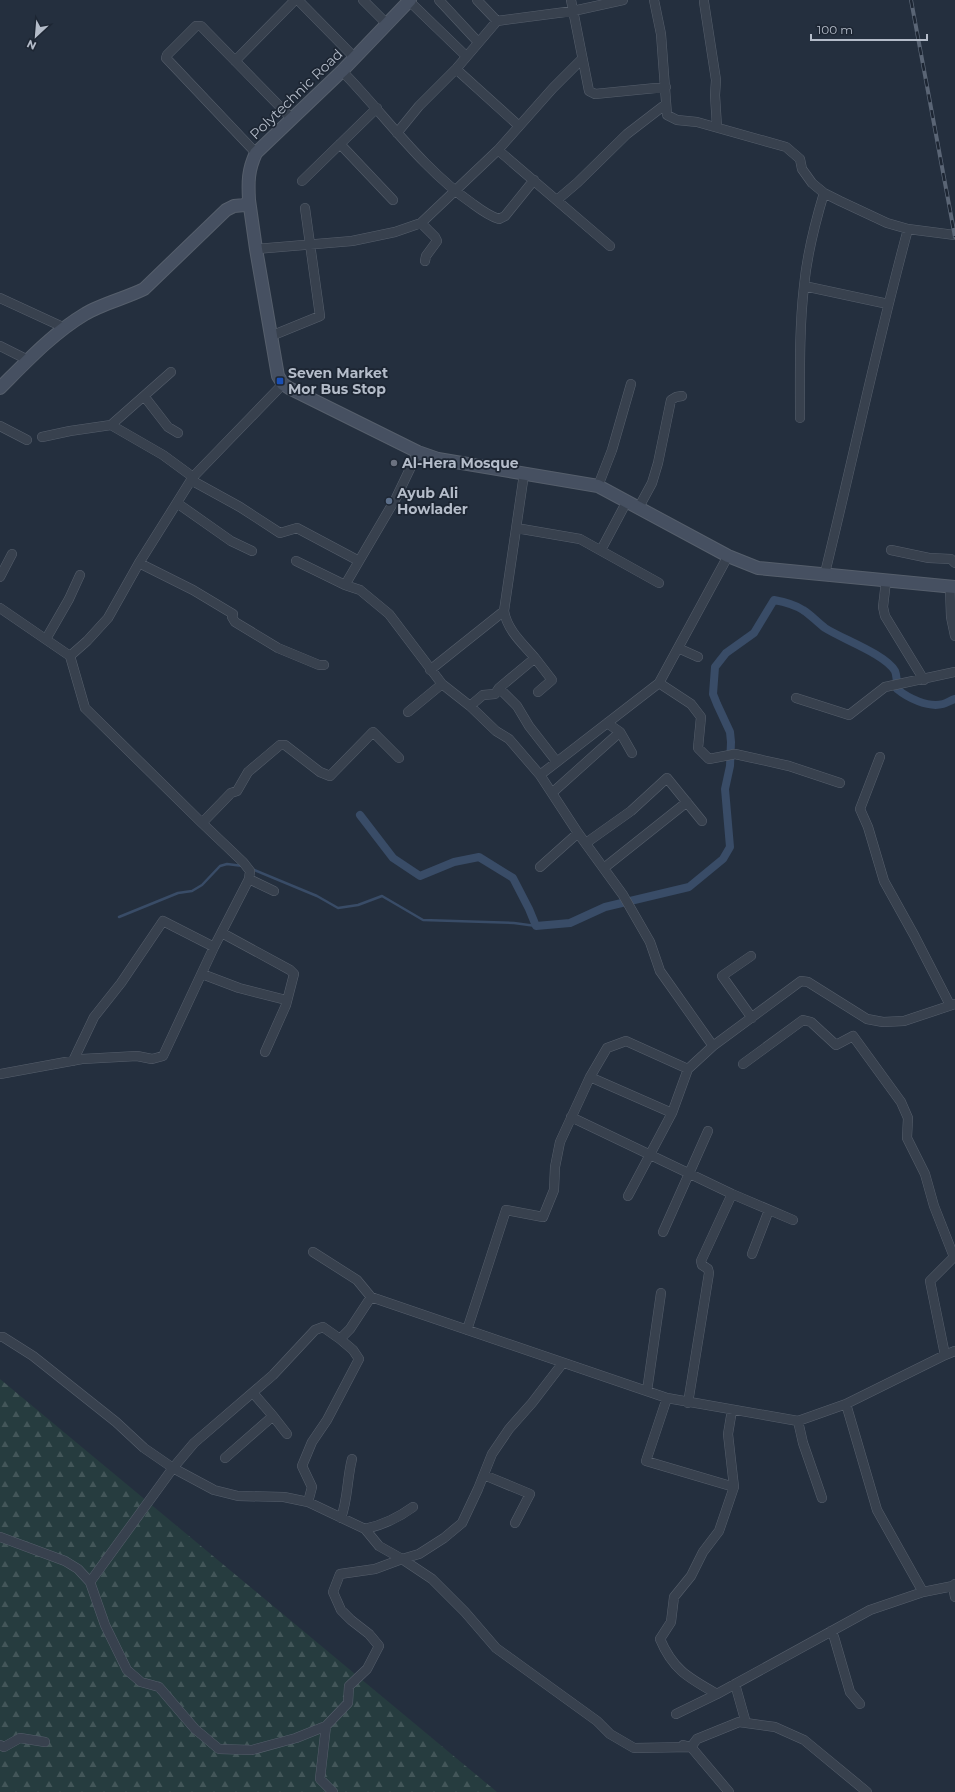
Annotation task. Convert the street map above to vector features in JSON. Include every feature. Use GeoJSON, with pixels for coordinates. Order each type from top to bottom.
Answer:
{"type":"FeatureCollection","features":[{"type":"Feature","properties":{"kind":"street"},"geometry":{"type":"LineString","coordinates":[[235,61],[295,0]]}},
{"type":"Feature","properties":{"kind":"street"},"geometry":{"type":"LineString","coordinates":[[298,0],[355,58]]}},
{"type":"Feature","properties":{"kind":"street"},"geometry":{"type":"LineString","coordinates":[[363,0],[387,24]]}},
{"type":"Feature","properties":{"kind":"street"},"geometry":{"type":"LineString","coordinates":[[439,0],[478,42]]}},
{"type":"Feature","properties":{"kind":"street"},"geometry":{"type":"LineString","coordinates":[[477,0],[496,21]]}},
{"type":"Feature","properties":{"kind":"street"},"geometry":{"type":"LineString","coordinates":[[571,0],[582,59],[589,91],[591,93],[595,94],[666,87]]}},
{"type":"Feature","properties":{"kind":"street"},"geometry":{"type":"LineString","coordinates":[[397,133],[419,106],[456,69],[496,21],[573,11],[623,0]]}},
{"type":"Feature","properties":{"kind":"street"},"geometry":{"type":"LineString","coordinates":[[654,0],[661,34],[667,115],[677,120],[697,122],[786,147],[800,159],[802,169],[812,183],[824,193],[887,223],[908,229],[955,235]]}},
{"type":"Feature","properties":{"kind":"street"},"geometry":{"type":"LineString","coordinates":[[410,1],[466,56]]}},
{"type":"Feature","properties":{"kind":"street","name":"Polytechnic Road"},"geometry":{"type":"LineString","coordinates":[[283,384],[278,376],[256,249],[247,179],[250,165],[256,153],[355,58],[410,1]]}},
{"type":"Feature","properties":{"kind":"street"},"geometry":{"type":"LineString","coordinates":[[704,2],[716,80],[716,127]]}},
{"type":"Feature","properties":{"kind":"street"},"geometry":{"type":"LineString","coordinates":[[256,153],[166,58],[167,55],[198,25],[292,119]]}},
{"type":"Feature","properties":{"kind":"street"},"geometry":{"type":"LineString","coordinates":[[256,249],[352,241],[374,237],[421,223],[498,150],[553,88],[582,59]]}},
{"type":"Feature","properties":{"kind":"street"},"geometry":{"type":"LineString","coordinates":[[456,69],[519,126]]}},
{"type":"Feature","properties":{"kind":"street"},"geometry":{"type":"LineString","coordinates":[[342,70],[377,108],[397,133],[454,191],[492,217],[499,219],[505,216],[534,180]]}},
{"type":"Feature","properties":{"kind":"street"},"geometry":{"type":"LineString","coordinates":[[557,200],[577,183],[627,134],[666,104]]}},
{"type":"Feature","properties":{"kind":"street"},"geometry":{"type":"LineString","coordinates":[[302,181],[377,108]]}},
{"type":"Feature","properties":{"kind":"street"},"geometry":{"type":"LineString","coordinates":[[340,144],[393,200]]}},
{"type":"Feature","properties":{"kind":"street"},"geometry":{"type":"LineString","coordinates":[[498,150],[610,246]]}},
{"type":"Feature","properties":{"kind":"street"},"geometry":{"type":"LineString","coordinates":[[800,418],[801,344],[804,286],[816,221],[824,193]]}},
{"type":"Feature","properties":{"kind":"street"},"geometry":{"type":"LineString","coordinates":[[0,388],[28,360],[65,328],[86,313],[144,289],[226,210],[234,206],[245,205],[249,200]]}},
{"type":"Feature","properties":{"kind":"street"},"geometry":{"type":"LineString","coordinates":[[271,336],[318,319],[320,316],[305,208]]}},
{"type":"Feature","properties":{"kind":"street"},"geometry":{"type":"LineString","coordinates":[[421,223],[437,241],[424,261]]}},
{"type":"Feature","properties":{"kind":"street"},"geometry":{"type":"LineString","coordinates":[[825,574],[888,304],[908,229]]}},
{"type":"Feature","properties":{"kind":"street"},"geometry":{"type":"LineString","coordinates":[[804,286],[888,304]]}},
{"type":"Feature","properties":{"kind":"street"},"geometry":{"type":"LineString","coordinates":[[0,298],[65,328]]}},
{"type":"Feature","properties":{"kind":"street"},"geometry":{"type":"LineString","coordinates":[[0,346],[28,360]]}},
{"type":"Feature","properties":{"kind":"street"},"geometry":{"type":"LineString","coordinates":[[42,437],[111,425],[171,372]]}},
{"type":"Feature","properties":{"kind":"street"},"geometry":{"type":"LineString","coordinates":[[70,656],[87,641],[108,618],[139,563],[192,478],[283,384],[418,452],[438,460],[598,486],[728,556],[758,568],[952,587],[951,616],[955,636]]}},
{"type":"Feature","properties":{"kind":"street"},"geometry":{"type":"LineString","coordinates":[[598,486],[612,450],[631,384]]}},
{"type":"Feature","properties":{"kind":"street"},"geometry":{"type":"LineString","coordinates":[[144,396],[168,427],[178,433]]}},
{"type":"Feature","properties":{"kind":"street"},"geometry":{"type":"LineString","coordinates":[[639,507],[652,483],[658,463],[671,400],[676,396],[682,396]]}},
{"type":"Feature","properties":{"kind":"street"},"geometry":{"type":"LineString","coordinates":[[111,425],[163,455],[192,478],[280,533],[297,528],[360,560]]}},
{"type":"Feature","properties":{"kind":"street"},"geometry":{"type":"LineString","coordinates":[[0,426],[27,440]]}},
{"type":"Feature","properties":{"kind":"street"},"geometry":{"type":"LineString","coordinates":[[345,585],[396,498],[418,452]]}},
{"type":"Feature","properties":{"kind":"street"},"geometry":{"type":"LineString","coordinates":[[524,474],[504,611],[506,621],[510,629],[552,680],[538,692]]}},
{"type":"Feature","properties":{"kind":"street"},"geometry":{"type":"LineString","coordinates":[[601,550],[627,501]]}},
{"type":"Feature","properties":{"kind":"street"},"geometry":{"type":"LineString","coordinates":[[177,503],[231,541],[252,551]]}},
{"type":"Feature","properties":{"kind":"street"},"geometry":{"type":"LineString","coordinates":[[516,528],[580,540],[601,550],[659,583]]}},
{"type":"Feature","properties":{"kind":"street"},"geometry":{"type":"LineString","coordinates":[[891,550],[929,558],[952,559],[955,563]]}},
{"type":"Feature","properties":{"kind":"street"},"geometry":{"type":"LineString","coordinates":[[0,576],[12,554]]}},
{"type":"Feature","properties":{"kind":"street"},"geometry":{"type":"LineString","coordinates":[[540,775],[659,683],[728,556]]}},
{"type":"Feature","properties":{"kind":"street"},"geometry":{"type":"LineString","coordinates":[[296,561],[345,585],[360,590],[389,614],[442,684],[470,706],[496,730],[509,739],[540,775],[578,833],[623,895],[650,942],[660,971],[714,1046]]}},
{"type":"Feature","properties":{"kind":"street"},"geometry":{"type":"LineString","coordinates":[[139,563],[193,590],[232,614],[235,622],[278,648],[318,665],[324,665]]}},
{"type":"Feature","properties":{"kind":"street"},"geometry":{"type":"LineString","coordinates":[[46,639],[69,599],[80,575]]}},
{"type":"Feature","properties":{"kind":"street"},"geometry":{"type":"LineString","coordinates":[[886,581],[883,607],[885,616],[924,680]]}},
{"type":"Feature","properties":{"kind":"street"},"geometry":{"type":"LineString","coordinates":[[0,608],[70,656],[85,708],[243,862],[250,875],[274,890]]}},
{"type":"Feature","properties":{"kind":"street"},"geometry":{"type":"LineString","coordinates":[[430,670],[504,611]]}},
{"type":"Feature","properties":{"kind":"street"},"geometry":{"type":"LineString","coordinates":[[678,648],[698,657]]}},
{"type":"Feature","properties":{"kind":"street"},"geometry":{"type":"LineString","coordinates":[[470,706],[483,695],[495,694],[499,688],[535,658]]}},
{"type":"Feature","properties":{"kind":"street"},"geometry":{"type":"LineString","coordinates":[[796,698],[849,714],[885,687],[924,680],[955,672]]}},
{"type":"Feature","properties":{"kind":"street"},"geometry":{"type":"LineString","coordinates":[[659,683],[690,704],[701,717],[698,748],[709,759],[735,754],[788,766],[840,783]]}},
{"type":"Feature","properties":{"kind":"street"},"geometry":{"type":"LineString","coordinates":[[408,712],[442,684]]}},
{"type":"Feature","properties":{"kind":"street"},"geometry":{"type":"LineString","coordinates":[[499,688],[517,706],[529,726],[557,762]]}},
{"type":"Feature","properties":{"kind":"street"},"geometry":{"type":"LineString","coordinates":[[607,723],[620,732],[632,753]]}},
{"type":"Feature","properties":{"kind":"street"},"geometry":{"type":"LineString","coordinates":[[202,823],[231,793],[237,791],[248,772],[280,744],[285,745],[320,772],[330,776],[373,732],[399,758]]}},
{"type":"Feature","properties":{"kind":"street"},"geometry":{"type":"LineString","coordinates":[[552,793],[620,732]]}},
{"type":"Feature","properties":{"kind":"street"},"geometry":{"type":"LineString","coordinates":[[628,1196],[672,1113],[688,1069],[714,1046],[801,981],[808,982],[867,1019],[883,1022],[904,1020],[952,1005],[884,881],[868,827],[860,809],[880,757]]}},
{"type":"Feature","properties":{"kind":"street"},"geometry":{"type":"LineString","coordinates":[[586,843],[630,810],[667,778],[702,821]]}},
{"type":"Feature","properties":{"kind":"street"},"geometry":{"type":"LineString","coordinates":[[604,868],[687,802]]}},
{"type":"Feature","properties":{"kind":"street"},"geometry":{"type":"LineString","coordinates":[[540,867],[578,833]]}},
{"type":"Feature","properties":{"kind":"street"},"geometry":{"type":"LineString","coordinates":[[0,1074],[73,1061],[137,1056],[156,1059],[163,1056],[250,875]]}},
{"type":"Feature","properties":{"kind":"street"},"geometry":{"type":"LineString","coordinates":[[73,1061],[94,1017],[121,983],[163,922],[214,948]]}},
{"type":"Feature","properties":{"kind":"street"},"geometry":{"type":"LineString","coordinates":[[222,933],[290,970],[294,974],[286,1000],[286,1005],[265,1052]]}},
{"type":"Feature","properties":{"kind":"street"},"geometry":{"type":"LineString","coordinates":[[751,956],[722,976],[752,1018]]}},
{"type":"Feature","properties":{"kind":"street"},"geometry":{"type":"LineString","coordinates":[[202,974],[239,988],[286,1000]]}},
{"type":"Feature","properties":{"kind":"street"},"geometry":{"type":"LineString","coordinates":[[743,1064],[803,1020],[811,1022],[836,1045],[853,1036],[901,1102],[908,1118],[907,1138],[924,1174],[934,1206],[954,1257],[930,1281],[945,1354]]}},
{"type":"Feature","properties":{"kind":"street"},"geometry":{"type":"LineString","coordinates":[[467,1330],[506,1210],[543,1217],[554,1190],[555,1167],[560,1142],[590,1077],[607,1048],[626,1041],[688,1069]]}},
{"type":"Feature","properties":{"kind":"street"},"geometry":{"type":"LineString","coordinates":[[590,1077],[672,1113]]}},
{"type":"Feature","properties":{"kind":"street"},"geometry":{"type":"LineString","coordinates":[[571,1117],[732,1194],[793,1220]]}},
{"type":"Feature","properties":{"kind":"street"},"geometry":{"type":"LineString","coordinates":[[663,1232],[708,1131]]}},
{"type":"Feature","properties":{"kind":"street"},"geometry":{"type":"LineString","coordinates":[[688,1403],[709,1273],[708,1269],[702,1265],[701,1261],[732,1194]]}},
{"type":"Feature","properties":{"kind":"street"},"geometry":{"type":"LineString","coordinates":[[752,1254],[769,1210]]}},
{"type":"Feature","properties":{"kind":"street"},"geometry":{"type":"LineString","coordinates":[[313,1252],[357,1280],[371,1297],[562,1364],[667,1398],[688,1403],[798,1421],[846,1404],[945,1354],[955,1351]]}},
{"type":"Feature","properties":{"kind":"street"},"geometry":{"type":"LineString","coordinates":[[647,1391],[661,1293]]}},
{"type":"Feature","properties":{"kind":"street"},"geometry":{"type":"LineString","coordinates":[[340,1339],[350,1329],[371,1297]]}},
{"type":"Feature","properties":{"kind":"street"},"geometry":{"type":"LineString","coordinates":[[90,1582],[173,1468],[194,1443],[253,1393],[291,1358],[315,1330],[323,1327],[353,1350],[359,1359],[327,1420],[312,1442],[302,1466],[312,1487],[308,1502]]}},
{"type":"Feature","properties":{"kind":"street"},"geometry":{"type":"LineString","coordinates":[[0,1337],[3,1337],[33,1356],[116,1422],[144,1448],[173,1468],[214,1490],[238,1496],[284,1497],[308,1502],[365,1529],[379,1546],[432,1579],[465,1612],[496,1648],[597,1721],[610,1734],[634,1748],[687,1746],[697,1739],[739,1722],[774,1728],[804,1740],[867,1792]]}},
{"type":"Feature","properties":{"kind":"street"},"geometry":{"type":"LineString","coordinates":[[0,1537],[65,1561],[78,1569],[90,1582],[105,1625],[127,1670],[140,1682],[159,1687],[195,1729],[219,1749],[252,1750],[296,1738],[326,1726],[348,1703],[349,1686],[367,1669],[379,1646],[369,1634],[341,1610],[333,1592],[340,1574],[375,1570],[419,1554],[444,1538],[462,1523],[492,1454],[509,1429],[532,1403],[562,1364]]}},
{"type":"Feature","properties":{"kind":"street"},"geometry":{"type":"LineString","coordinates":[[253,1393],[274,1416],[287,1434]]}},
{"type":"Feature","properties":{"kind":"street"},"geometry":{"type":"LineString","coordinates":[[667,1398],[646,1461],[734,1487]]}},
{"type":"Feature","properties":{"kind":"street"},"geometry":{"type":"LineString","coordinates":[[846,1404],[877,1510],[923,1592]]}},
{"type":"Feature","properties":{"kind":"street"},"geometry":{"type":"LineString","coordinates":[[717,1694],[686,1676],[667,1655],[660,1639],[671,1622],[674,1597],[691,1576],[703,1552],[719,1531],[734,1487],[728,1434],[732,1410]]}},
{"type":"Feature","properties":{"kind":"street"},"geometry":{"type":"LineString","coordinates":[[225,1458],[274,1416]]}},
{"type":"Feature","properties":{"kind":"street"},"geometry":{"type":"LineString","coordinates":[[798,1421],[805,1449],[822,1498]]}},
{"type":"Feature","properties":{"kind":"street"},"geometry":{"type":"LineString","coordinates":[[340,1518],[346,1505],[352,1458]]}},
{"type":"Feature","properties":{"kind":"street"},"geometry":{"type":"LineString","coordinates":[[484,1475],[530,1494],[515,1523]]}},
{"type":"Feature","properties":{"kind":"street"},"geometry":{"type":"LineString","coordinates":[[365,1529],[380,1526],[400,1516],[413,1507]]}},
{"type":"Feature","properties":{"kind":"street"},"geometry":{"type":"LineString","coordinates":[[676,1714],[717,1694],[870,1610],[923,1592],[954,1585],[955,1596]]}},
{"type":"Feature","properties":{"kind":"street"},"geometry":{"type":"LineString","coordinates":[[831,1631],[850,1692],[860,1704]]}},
{"type":"Feature","properties":{"kind":"street"},"geometry":{"type":"LineString","coordinates":[[735,1684],[746,1723]]}},
{"type":"Feature","properties":{"kind":"street"},"geometry":{"type":"LineString","coordinates":[[326,1726],[320,1779],[333,1792]]}},
{"type":"Feature","properties":{"kind":"street"},"geometry":{"type":"LineString","coordinates":[[0,1746],[4,1747],[20,1738],[45,1742]]}},
{"type":"Feature","properties":{"kind":"street"},"geometry":{"type":"LineString","coordinates":[[687,1746],[729,1792]]}},
{"type":"Feature","properties":{"kind":"green space"},"geometry":{"type":"Polygon","coordinates":[[[0,1379],[497,1792],[0,1792],[0,1379]]]}},
{"type":"Feature","properties":{"kind":"waterway"},"geometry":{"type":"LineString","coordinates":[[360,815],[393,858],[420,876],[454,862],[479,857],[513,878],[536,926],[570,923],[605,907],[689,887],[723,859],[730,847],[725,789],[730,766],[731,742],[730,732],[713,694],[715,667],[726,653],[754,633],[774,600],[800,608],[825,628],[863,647],[882,659],[895,671],[897,678],[897,689],[907,696],[931,705],[943,704],[955,699]]}},
{"type":"Feature","properties":{"kind":"waterway"},"geometry":{"type":"LineString","coordinates":[[119,917],[178,893],[192,891],[202,885],[220,866],[227,864],[243,866]]}},
{"type":"Feature","properties":{"kind":"waterway"},"geometry":{"type":"LineString","coordinates":[[252,869],[317,896],[338,908],[358,905],[382,896],[423,920],[514,923],[536,926]]}},
{"type":"Feature","properties":{"kind":"railway"},"geometry":{"type":"LineString","coordinates":[[911,0],[955,237]]}},
{"type":"Feature","properties":{"kind":"place","name":"Seven Market Mor Bus Stop"},"geometry":{"type":"Point","coordinates":[280,381]}},
{"type":"Feature","properties":{"kind":"place","name":"Al-Hera Mosque"},"geometry":{"type":"Point","coordinates":[394,463]}},
{"type":"Feature","properties":{"kind":"place","name":"Ayub Ali Howlader"},"geometry":{"type":"Point","coordinates":[389,501]}}]}
